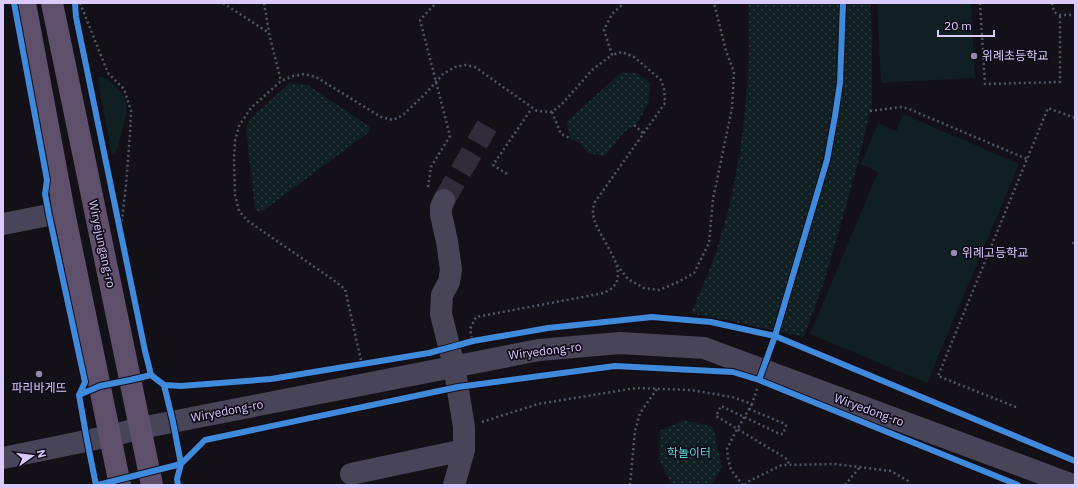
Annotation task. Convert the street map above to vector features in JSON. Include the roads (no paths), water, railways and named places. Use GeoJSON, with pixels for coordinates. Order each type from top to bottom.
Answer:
{"type":"FeatureCollection","features":[{"type":"Feature","properties":{"kind":"main road"},"geometry":{"type":"LineString","coordinates":[[25,3],[64,212],[120,485]]}},
{"type":"Feature","properties":{"kind":"main road","name":"Wiryejungang-ro"},"geometry":{"type":"LineString","coordinates":[[52,3],[152,485]]}},
{"type":"Feature","properties":{"kind":"street"},"geometry":{"type":"LineString","coordinates":[[444,200],[441,207],[441,215],[447,241],[451,270],[449,282],[442,295],[441,314],[452,357],[464,427],[464,450],[454,485]]}},
{"type":"Feature","properties":{"kind":"street"},"geometry":{"type":"LineString","coordinates":[[3,224],[64,212]]}},
{"type":"Feature","properties":{"kind":"street","name":"Wiryedong-ro"},"geometry":{"type":"LineString","coordinates":[[3,458],[110,436],[363,370],[452,357],[478,362],[539,350],[620,343],[704,348],[761,375],[1073,485]]}},
{"type":"Feature","properties":{"kind":"street"},"geometry":{"type":"LineString","coordinates":[[351,474],[464,450]]}},
{"type":"Feature","properties":{"kind":"tunnel"},"geometry":{"type":"LineString","coordinates":[[444,200],[487,126]]}},
{"type":"Feature","properties":{"kind":"place","name":"위례초등학교"},"geometry":{"type":"Point","coordinates":[974,56]}},
{"type":"Feature","properties":{"kind":"place","name":"위례고등학교"},"geometry":{"type":"Point","coordinates":[954,253]}},
{"type":"Feature","properties":{"kind":"place","name":"파리바게뜨"},"geometry":{"type":"Point","coordinates":[39,374]}},
{"type":"Feature","properties":{"kind":"park label","name":"학놀이터"},"geometry":{"type":"Point","coordinates":[689,453]}}]}
